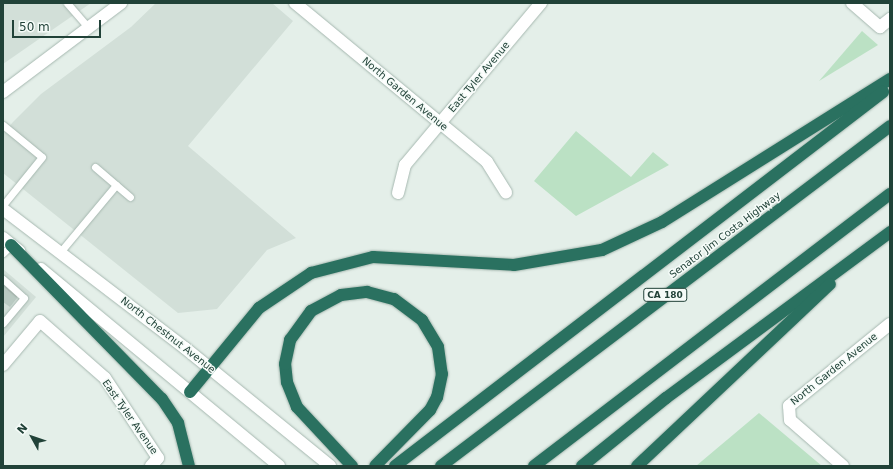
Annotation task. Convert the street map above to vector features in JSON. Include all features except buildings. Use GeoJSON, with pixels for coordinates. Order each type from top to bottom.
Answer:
{"type":"FeatureCollection","features":[{"type":"Feature","properties":{"kind":"highway"},"geometry":{"type":"LineString","coordinates":[[190,392],[259,308],[311,272],[373,257],[514,265],[602,250],[662,222],[890,79]]}},
{"type":"Feature","properties":{"kind":"highway"},"geometry":{"type":"LineString","coordinates":[[395,466],[890,87]]}},
{"type":"Feature","properties":{"kind":"highway","name":"Senator Jim Costa Highway"},"geometry":{"type":"LineString","coordinates":[[441,466],[890,126]]}},
{"type":"Feature","properties":{"kind":"highway"},"geometry":{"type":"LineString","coordinates":[[534,466],[890,194]]}},
{"type":"Feature","properties":{"kind":"highway"},"geometry":{"type":"LineString","coordinates":[[582,466],[666,398],[890,233]]}},
{"type":"Feature","properties":{"kind":"highway"},"geometry":{"type":"LineString","coordinates":[[637,466],[829,285],[890,233]]}},
{"type":"Feature","properties":{"kind":"highway"},"geometry":{"type":"LineString","coordinates":[[6,245],[162,399],[178,423],[190,466]]}},
{"type":"Feature","properties":{"kind":"highway"},"geometry":{"type":"LineString","coordinates":[[352,466],[297,407],[287,382],[284,364],[290,340],[302,320],[320,304],[355,293],[382,295],[407,306],[431,333],[441,361],[441,386],[430,410],[398,445],[375,466]]}},
{"type":"Feature","properties":{"kind":"street"},"geometry":{"type":"LineString","coordinates":[[3,92],[121,3]]}},
{"type":"Feature","properties":{"kind":"street","name":"North Garden Avenue"},"geometry":{"type":"LineString","coordinates":[[295,3],[487,162],[506,192]]}},
{"type":"Feature","properties":{"kind":"street","name":"East Tyler Avenue"},"geometry":{"type":"LineString","coordinates":[[398,193],[406,165],[541,3]]}},
{"type":"Feature","properties":{"kind":"street"},"geometry":{"type":"LineString","coordinates":[[852,3],[880,27],[890,19]]}},
{"type":"Feature","properties":{"kind":"street","name":"North Chestnut Avenue"},"geometry":{"type":"LineString","coordinates":[[3,209],[61,251],[209,367],[330,466]]}},
{"type":"Feature","properties":{"kind":"street"},"geometry":{"type":"LineString","coordinates":[[6,245],[190,392],[279,466]]}},
{"type":"Feature","properties":{"kind":"street","name":"East Tyler Avenue"},"geometry":{"type":"LineString","coordinates":[[3,365],[40,321],[105,378],[158,458],[151,466]]}},
{"type":"Feature","properties":{"kind":"street","name":"North Garden Avenue"},"geometry":{"type":"LineString","coordinates":[[843,466],[790,420],[789,406],[890,324]]}},
{"type":"Feature","properties":{"kind":"lane"},"geometry":{"type":"LineString","coordinates":[[67,3],[89,28]]}},
{"type":"Feature","properties":{"kind":"lane"},"geometry":{"type":"LineString","coordinates":[[3,125],[42,157],[3,205]]}},
{"type":"Feature","properties":{"kind":"lane"},"geometry":{"type":"LineString","coordinates":[[95,167],[130,196]]}},
{"type":"Feature","properties":{"kind":"lane"},"geometry":{"type":"LineString","coordinates":[[61,251],[116,185]]}},
{"type":"Feature","properties":{"kind":"lane"},"geometry":{"type":"LineString","coordinates":[[3,279],[24,298],[3,323]]}},
{"type":"Feature","properties":{"kind":"shaded area"},"geometry":{"type":"Polygon","coordinates":[[[3,3],[91,3],[3,64],[3,3]]]}},
{"type":"Feature","properties":{"kind":"shaded area"},"geometry":{"type":"Polygon","coordinates":[[[156,3],[272,3],[293,21],[188,146],[296,238],[267,250],[217,309],[178,313],[3,173],[3,134],[13,122],[41,94],[131,27],[156,3]]]}},
{"type":"Feature","properties":{"kind":"shaded area"},"geometry":{"type":"Polygon","coordinates":[[[3,269],[36,297],[3,337],[3,269]]]}},
{"type":"Feature","properties":{"kind":"green space"},"geometry":{"type":"Polygon","coordinates":[[[862,31],[878,45],[819,81],[862,31]]]}},
{"type":"Feature","properties":{"kind":"green space"},"geometry":{"type":"Polygon","coordinates":[[[576,131],[631,177],[653,152],[669,165],[576,216],[534,181],[576,131]]]}},
{"type":"Feature","properties":{"kind":"green space"},"geometry":{"type":"Polygon","coordinates":[[[759,413],[822,466],[696,466],[759,413]]]}}]}
